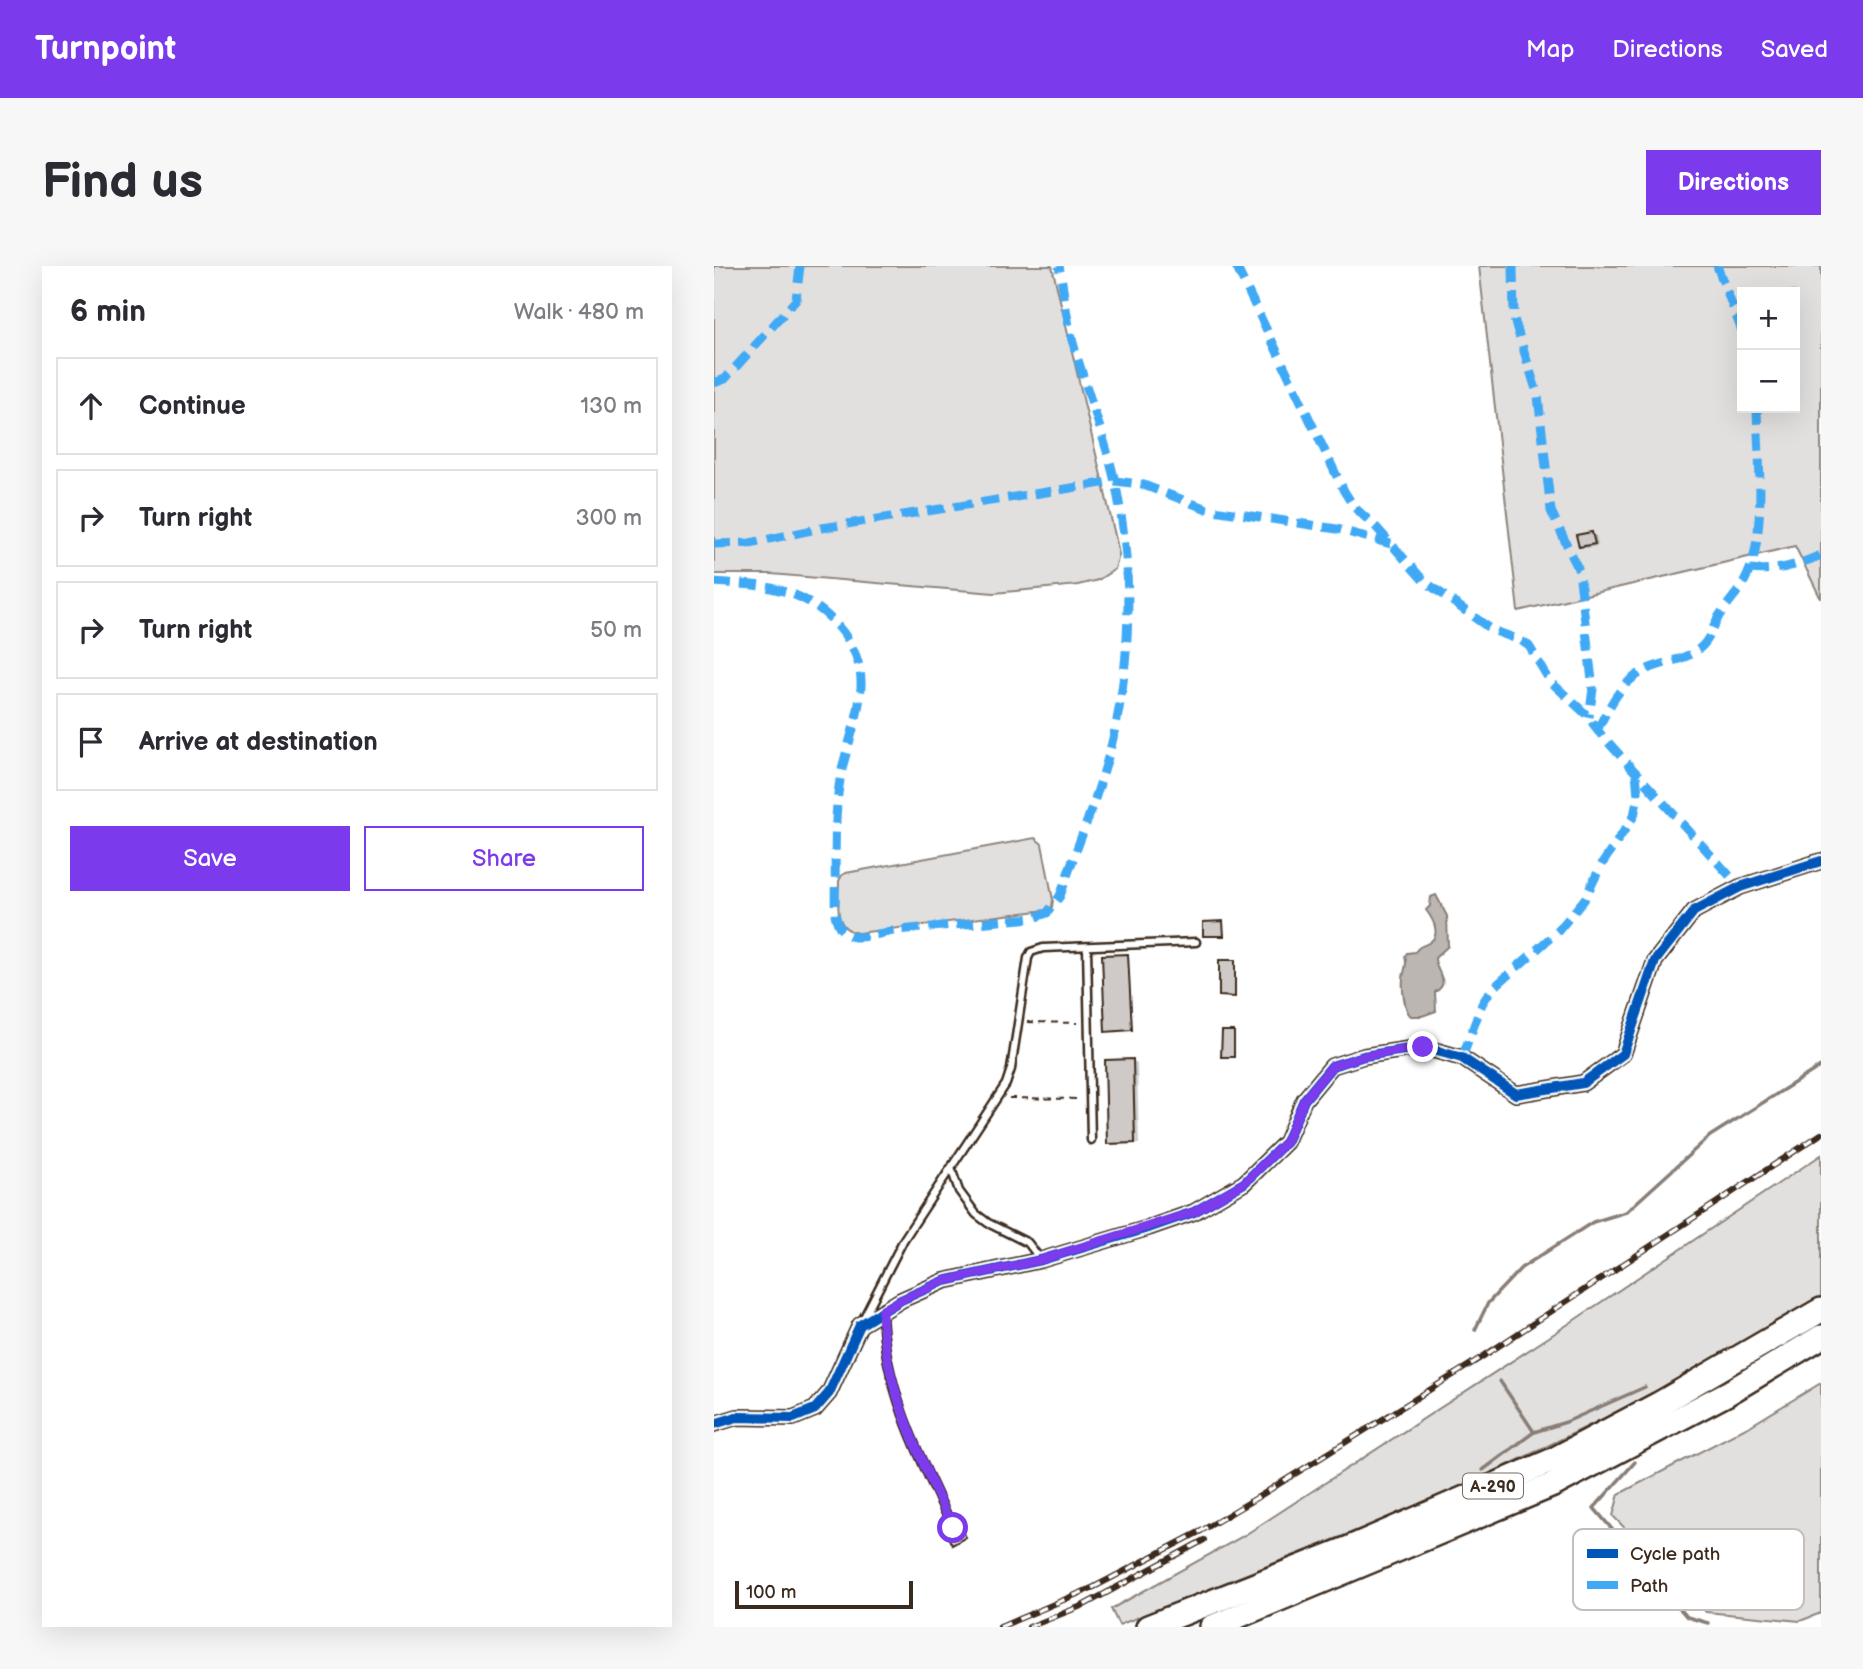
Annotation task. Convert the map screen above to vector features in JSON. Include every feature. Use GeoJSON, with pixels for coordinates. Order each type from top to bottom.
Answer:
{"type":"FeatureCollection","features":[{"type":"Feature","properties":{"kind":"highway","name":"А-290"},"geometry":{"type":"LineString","coordinates":[[1148,1627],[1347,1549],[1553,1460],[1659,1404],[1821,1310]]}},
{"type":"Feature","properties":{"kind":"highway","name":"А-290"},"geometry":{"type":"LineString","coordinates":[[1212,1627],[1553,1485],[1728,1394],[1821,1337]]}},
{"type":"Feature","properties":{"kind":"street"},"geometry":{"type":"LineString","coordinates":[[714,1424],[737,1417],[793,1418],[815,1409],[829,1393],[860,1325],[901,1300],[944,1281],[1041,1260],[1194,1212],[1244,1183],[1286,1142],[1304,1100],[1332,1066],[1364,1056],[1423,1047],[1462,1058],[1516,1094],[1583,1083],[1623,1054],[1655,961],[1694,911],[1740,887],[1821,861]]}},
{"type":"Feature","properties":{"kind":"lane"},"geometry":{"type":"LineString","coordinates":[[860,1325],[904,1239],[998,1098],[1011,1069],[1031,952],[1043,948],[1196,942]]}},
{"type":"Feature","properties":{"kind":"lane"},"geometry":{"type":"LineString","coordinates":[[1087,947],[1091,1140]]}},
{"type":"Feature","properties":{"kind":"lane"},"geometry":{"type":"LineString","coordinates":[[951,1168],[959,1191],[976,1214],[1028,1244],[1041,1260]]}},
{"type":"Feature","properties":{"kind":"lane"},"geometry":{"type":"LineString","coordinates":[[882,1311],[883,1340],[908,1431],[953,1528]]}},
{"type":"Feature","properties":{"kind":"path"},"geometry":{"type":"LineString","coordinates":[[1018,1022],[1089,1023]]}},
{"type":"Feature","properties":{"kind":"path"},"geometry":{"type":"LineString","coordinates":[[998,1098],[1091,1099]]}},
{"type":"Feature","properties":{"kind":"shaded area"},"geometry":{"type":"Polygon","coordinates":[[[714,266],[1052,266],[1117,544],[1119,555],[1115,569],[1098,580],[1078,585],[994,593],[771,574],[714,574],[714,266]]]}},
{"type":"Feature","properties":{"kind":"shaded area"},"geometry":{"type":"Polygon","coordinates":[[[1479,266],[1821,266],[1821,599],[1795,546],[1518,611],[1479,266]]]}},
{"type":"Feature","properties":{"kind":"shaded area"},"geometry":{"type":"Polygon","coordinates":[[[1035,838],[1042,844],[1053,900],[1052,907],[1046,910],[858,933],[844,926],[841,920],[838,905],[839,881],[846,873],[1035,838]]]}},
{"type":"Feature","properties":{"kind":"shaded area"},"geometry":{"type":"Polygon","coordinates":[[[1436,895],[1447,916],[1448,946],[1435,958],[1442,985],[1435,992],[1436,1011],[1422,1016],[1411,1016],[1403,993],[1405,956],[1434,939],[1435,926],[1426,910],[1430,906],[1431,897],[1436,895]]]}},
{"type":"Feature","properties":{"kind":"shaded area"},"geometry":{"type":"Polygon","coordinates":[[[1821,1155],[1821,1303],[1609,1416],[1448,1494],[1119,1625],[1111,1609],[1245,1535],[1549,1337],[1821,1155]]]}},
{"type":"Feature","properties":{"kind":"shaded area"},"geometry":{"type":"Polygon","coordinates":[[[1821,1383],[1821,1613],[1800,1621],[1704,1610],[1804,1610],[1804,1529],[1626,1529],[1613,1516],[1619,1494],[1750,1426],[1821,1383]]]}},
{"type":"Feature","properties":{"kind":"building"},"geometry":{"type":"Polygon","coordinates":[[[1592,532],[1595,544],[1579,547],[1576,535],[1592,532]]]}},
{"type":"Feature","properties":{"kind":"building"},"geometry":{"type":"Polygon","coordinates":[[[1223,921],[1224,936],[1203,936],[1203,922],[1223,921]]]}},
{"type":"Feature","properties":{"kind":"building"},"geometry":{"type":"Polygon","coordinates":[[[1128,954],[1132,1030],[1105,1032],[1102,955],[1128,954]]]}},
{"type":"Feature","properties":{"kind":"building"},"geometry":{"type":"Polygon","coordinates":[[[1219,960],[1235,960],[1235,997],[1219,996],[1219,960]]]}},
{"type":"Feature","properties":{"kind":"building"},"geometry":{"type":"Polygon","coordinates":[[[1222,1031],[1234,1031],[1234,1057],[1221,1057],[1222,1031]]]}},
{"type":"Feature","properties":{"kind":"building"},"geometry":{"type":"Polygon","coordinates":[[[1133,1059],[1135,1143],[1107,1144],[1105,1060],[1133,1059]]]}},
{"type":"Feature","properties":{"kind":"building"},"geometry":{"type":"Polygon","coordinates":[[[962,1529],[966,1537],[952,1545],[948,1537],[962,1529]]]}},
{"type":"Feature","properties":{"kind":"waterway"},"geometry":{"type":"LineString","coordinates":[[1475,1330],[1488,1303],[1521,1268],[1593,1222],[1626,1212],[1710,1136],[1821,1066]]}},
{"type":"Feature","properties":{"kind":"waterway"},"geometry":{"type":"LineString","coordinates":[[1500,1381],[1534,1432]]}},
{"type":"Feature","properties":{"kind":"waterway"},"geometry":{"type":"LineString","coordinates":[[1483,1470],[1534,1432],[1566,1422],[1645,1387]]}},
{"type":"Feature","properties":{"kind":"waterway"},"geometry":{"type":"LineString","coordinates":[[1612,1529],[1594,1508],[1635,1462]]}},
{"type":"Feature","properties":{"kind":"waterway"},"geometry":{"type":"LineString","coordinates":[[1681,1610],[1687,1617],[1708,1623]]}},
{"type":"Feature","properties":{"kind":"railway"},"geometry":{"type":"LineString","coordinates":[[1000,1627],[1094,1587],[1201,1531],[1263,1494],[1479,1359],[1821,1134]]}},
{"type":"Feature","properties":{"kind":"railway"},"geometry":{"type":"LineString","coordinates":[[1029,1627],[1084,1605],[1204,1540]]}},
{"type":"Feature","properties":{"kind":"marked path"},"geometry":{"type":"LineString","coordinates":[[714,383],[725,379],[796,300],[800,266]]}},
{"type":"Feature","properties":{"kind":"marked path"},"geometry":{"type":"LineString","coordinates":[[714,582],[766,587],[798,596],[813,604],[838,626],[855,655],[860,670],[860,699],[840,780],[836,830],[835,914],[843,932],[850,936],[865,937],[898,930],[1033,918],[1047,913],[1060,896],[1111,747],[1125,664],[1128,603],[1125,542],[1115,482],[1072,339],[1059,266]]}},
{"type":"Feature","properties":{"kind":"marked path"},"geometry":{"type":"LineString","coordinates":[[1236,266],[1354,507],[1376,527],[1424,581],[1492,630],[1529,646],[1550,681],[1589,717],[1597,730],[1740,887]]}},
{"type":"Feature","properties":{"kind":"marked path"},"geometry":{"type":"LineString","coordinates":[[1513,266],[1514,319],[1538,396],[1551,511],[1579,571],[1593,689],[1589,717]]}},
{"type":"Feature","properties":{"kind":"marked path"},"geometry":{"type":"LineString","coordinates":[[1717,266],[1737,318]]}},
{"type":"Feature","properties":{"kind":"marked path"},"geometry":{"type":"LineString","coordinates":[[1597,730],[1627,683],[1644,671],[1687,656],[1700,648],[1744,582],[1756,544],[1759,521],[1757,413]]}},
{"type":"Feature","properties":{"kind":"marked path"},"geometry":{"type":"LineString","coordinates":[[714,544],[750,543],[822,528],[1115,481],[1141,484],[1207,509],[1337,529],[1391,544]]}},
{"type":"Feature","properties":{"kind":"marked path"},"geometry":{"type":"LineString","coordinates":[[1750,569],[1787,567],[1821,555]]}},
{"type":"Feature","properties":{"kind":"marked path"},"geometry":{"type":"LineString","coordinates":[[1462,1058],[1482,1004],[1491,990],[1558,931],[1584,900],[1602,864],[1634,816],[1638,796],[1636,772]]}},
{"type":"Feature","properties":{"kind":"cycle path"},"geometry":{"type":"LineString","coordinates":[[714,1424],[737,1417],[793,1418],[815,1409],[829,1393],[860,1325],[901,1300],[944,1281],[1041,1260],[1194,1212],[1244,1183],[1286,1142],[1304,1100],[1332,1066],[1364,1056],[1423,1047],[1462,1058],[1516,1094],[1583,1083],[1623,1054],[1655,961],[1694,911],[1740,887],[1821,861]]}},
{"type":"Feature","properties":{"kind":"route"},"geometry":{"type":"LineString","coordinates":[[953,1528],[908,1431],[883,1340],[882,1311],[944,1281],[1041,1260],[1194,1212],[1244,1183],[1286,1142],[1304,1100],[1332,1066],[1364,1056],[1423,1047]]}}]}
